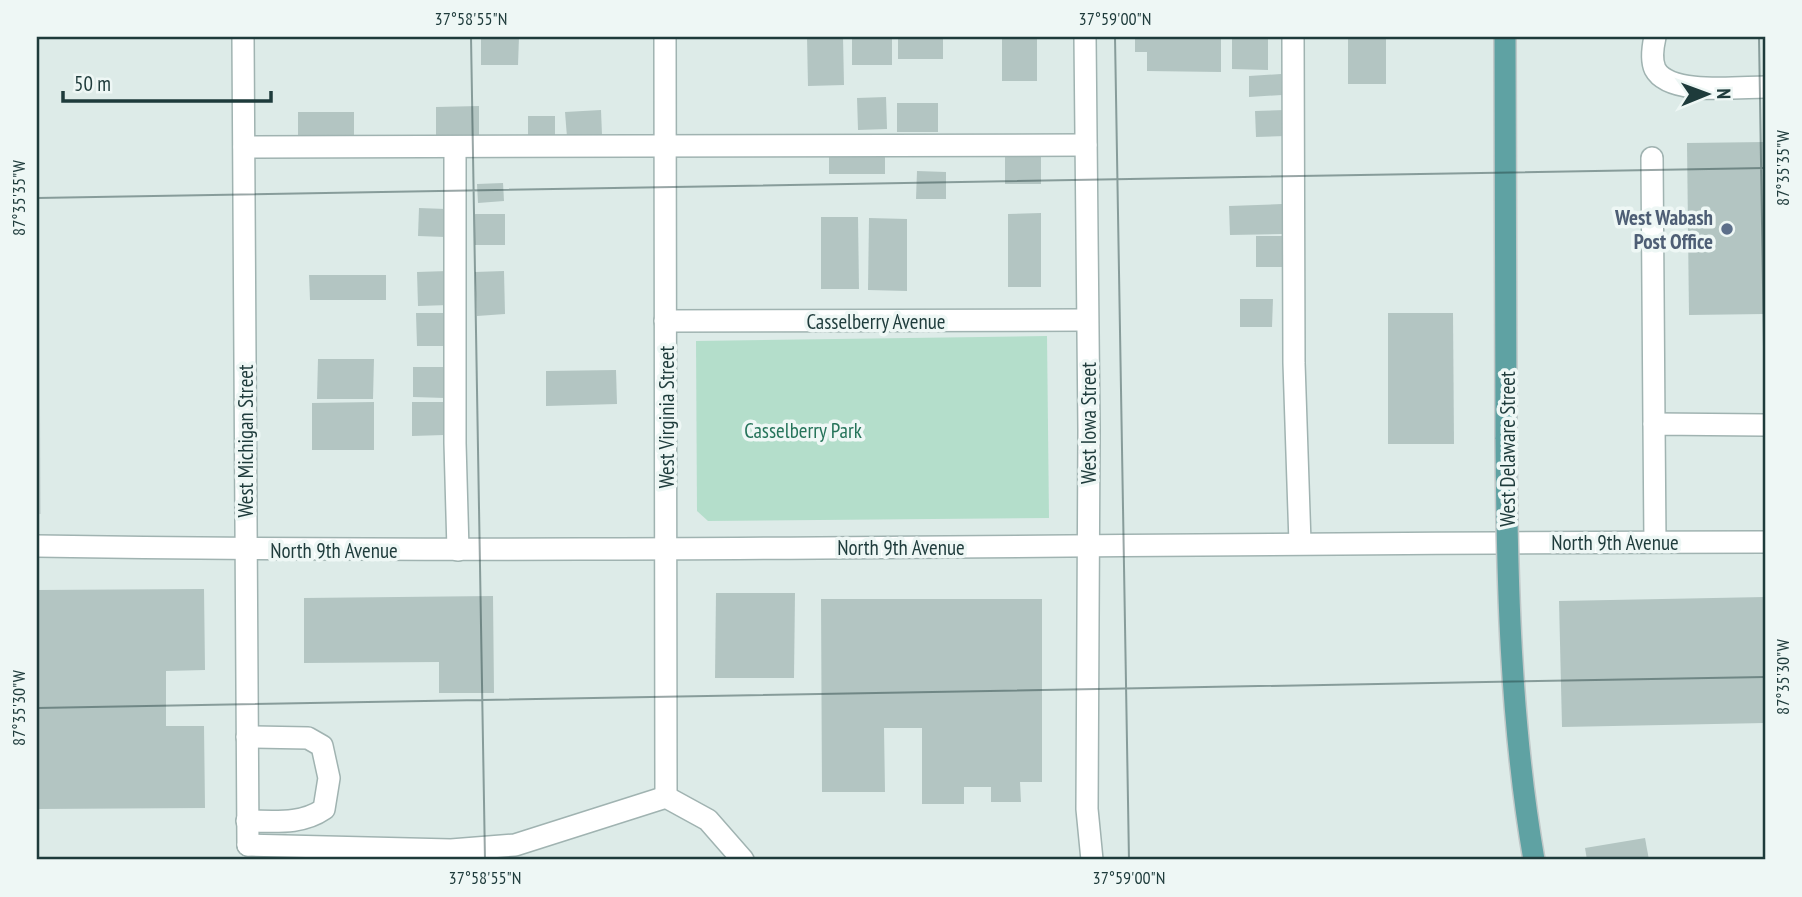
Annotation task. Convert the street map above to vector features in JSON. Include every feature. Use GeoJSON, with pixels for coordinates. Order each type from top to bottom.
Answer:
{"type":"FeatureCollection","features":[{"type":"Feature","properties":{"kind":"main road","name":"West Delaware Street"},"geometry":{"type":"LineString","coordinates":[[1505,37],[1506,439],[1510,637],[1534,860]]}},
{"type":"Feature","properties":{"kind":"street","name":"West Michigan Street"},"geometry":{"type":"LineString","coordinates":[[242,853],[247,821],[243,37]]}},
{"type":"Feature","properties":{"kind":"street","name":"West Virginia Street"},"geometry":{"type":"LineString","coordinates":[[666,37],[666,797]]}},
{"type":"Feature","properties":{"kind":"street","name":"West Iowa Street"},"geometry":{"type":"LineString","coordinates":[[1085,37],[1089,430],[1087,810],[1092,860]]}},
{"type":"Feature","properties":{"kind":"street"},"geometry":{"type":"LineString","coordinates":[[1293,37],[1294,363],[1300,543]]}},
{"type":"Feature","properties":{"kind":"street"},"geometry":{"type":"LineString","coordinates":[[1655,37],[1653,61],[1656,70],[1670,83],[1691,87],[1765,87]]}},
{"type":"Feature","properties":{"kind":"street"},"geometry":{"type":"LineString","coordinates":[[244,146],[1086,145]]}},
{"type":"Feature","properties":{"kind":"street"},"geometry":{"type":"LineString","coordinates":[[455,147],[455,443],[458,550]]}},
{"type":"Feature","properties":{"kind":"street"},"geometry":{"type":"LineString","coordinates":[[1652,158],[1655,542]]}},
{"type":"Feature","properties":{"kind":"street","name":"Casselberry Avenue"},"geometry":{"type":"LineString","coordinates":[[666,321],[1087,320]]}},
{"type":"Feature","properties":{"kind":"street"},"geometry":{"type":"LineString","coordinates":[[1654,424],[1765,425]]}},
{"type":"Feature","properties":{"kind":"street","name":"North 9th Avenue"},"geometry":{"type":"LineString","coordinates":[[37,546],[458,550],[1765,542]]}},
{"type":"Feature","properties":{"kind":"street"},"geometry":{"type":"LineString","coordinates":[[247,737],[308,738],[322,746],[328,778],[324,809],[315,816],[303,820],[247,821]]}},
{"type":"Feature","properties":{"kind":"street"},"geometry":{"type":"LineString","coordinates":[[242,853],[451,850],[515,845],[666,797],[708,820],[743,860]]}},
{"type":"Feature","properties":{"kind":"shaded area"},"geometry":{"type":"Polygon","coordinates":[[[37,79],[41,514],[37,514],[37,79]]]}},
{"type":"Feature","properties":{"kind":"green space","name":"Casselberry Park"},"geometry":{"type":"Polygon","coordinates":[[[1047,336],[1049,518],[708,521],[697,511],[696,341],[1047,336]]]}},
{"type":"Feature","properties":{"kind":"building"},"geometry":{"type":"Polygon","coordinates":[[[481,37],[519,37],[518,65],[481,65],[481,37]]]}},
{"type":"Feature","properties":{"kind":"building"},"geometry":{"type":"Polygon","coordinates":[[[807,37],[843,37],[844,85],[808,86],[807,37]]]}},
{"type":"Feature","properties":{"kind":"building"},"geometry":{"type":"Polygon","coordinates":[[[852,37],[892,37],[892,65],[852,65],[852,37]]]}},
{"type":"Feature","properties":{"kind":"building"},"geometry":{"type":"Polygon","coordinates":[[[898,37],[943,37],[943,59],[898,59],[898,37]]]}},
{"type":"Feature","properties":{"kind":"building"},"geometry":{"type":"Polygon","coordinates":[[[1002,37],[1037,37],[1037,81],[1002,81],[1002,37]]]}},
{"type":"Feature","properties":{"kind":"building"},"geometry":{"type":"Polygon","coordinates":[[[1135,37],[1221,37],[1221,72],[1147,71],[1147,52],[1135,52],[1135,37]]]}},
{"type":"Feature","properties":{"kind":"building"},"geometry":{"type":"Polygon","coordinates":[[[1232,37],[1268,37],[1268,70],[1232,69],[1232,37]]]}},
{"type":"Feature","properties":{"kind":"building"},"geometry":{"type":"Polygon","coordinates":[[[1348,37],[1386,37],[1386,84],[1348,84],[1348,37]]]}},
{"type":"Feature","properties":{"kind":"building"},"geometry":{"type":"Polygon","coordinates":[[[1281,74],[1282,95],[1249,97],[1249,76],[1281,74]]]}},
{"type":"Feature","properties":{"kind":"building"},"geometry":{"type":"Polygon","coordinates":[[[886,97],[887,129],[858,130],[857,98],[886,97]]]}},
{"type":"Feature","properties":{"kind":"building"},"geometry":{"type":"Polygon","coordinates":[[[897,103],[938,103],[938,132],[897,132],[897,103]]]}},
{"type":"Feature","properties":{"kind":"building"},"geometry":{"type":"Polygon","coordinates":[[[479,106],[479,136],[436,137],[436,107],[479,106]]]}},
{"type":"Feature","properties":{"kind":"building"},"geometry":{"type":"Polygon","coordinates":[[[601,110],[602,135],[567,137],[565,112],[601,110]]]}},
{"type":"Feature","properties":{"kind":"building"},"geometry":{"type":"Polygon","coordinates":[[[1285,110],[1286,136],[1256,137],[1255,111],[1285,110]]]}},
{"type":"Feature","properties":{"kind":"building"},"geometry":{"type":"Polygon","coordinates":[[[298,112],[354,112],[354,140],[298,139],[298,112]]]}},
{"type":"Feature","properties":{"kind":"building"},"geometry":{"type":"Polygon","coordinates":[[[528,116],[555,116],[555,137],[528,137],[528,116]]]}},
{"type":"Feature","properties":{"kind":"building","name":"West Wabash Post Office"},"geometry":{"type":"Polygon","coordinates":[[[1765,142],[1765,314],[1689,315],[1687,143],[1765,142]]]}},
{"type":"Feature","properties":{"kind":"building"},"geometry":{"type":"Polygon","coordinates":[[[829,147],[885,147],[885,174],[829,174],[829,147]]]}},
{"type":"Feature","properties":{"kind":"building"},"geometry":{"type":"Polygon","coordinates":[[[1005,149],[1041,149],[1041,184],[1005,184],[1005,149]]]}},
{"type":"Feature","properties":{"kind":"building"},"geometry":{"type":"Polygon","coordinates":[[[917,171],[946,172],[946,199],[916,199],[917,171]]]}},
{"type":"Feature","properties":{"kind":"building"},"geometry":{"type":"Polygon","coordinates":[[[503,183],[504,201],[478,203],[477,184],[503,183]]]}},
{"type":"Feature","properties":{"kind":"building"},"geometry":{"type":"Polygon","coordinates":[[[1282,204],[1282,234],[1230,235],[1229,206],[1282,204]]]}},
{"type":"Feature","properties":{"kind":"building"},"geometry":{"type":"Polygon","coordinates":[[[419,208],[446,209],[445,237],[418,236],[419,208]]]}},
{"type":"Feature","properties":{"kind":"building"},"geometry":{"type":"Polygon","coordinates":[[[1041,213],[1041,287],[1008,287],[1008,214],[1041,213]]]}},
{"type":"Feature","properties":{"kind":"building"},"geometry":{"type":"Polygon","coordinates":[[[475,214],[505,214],[505,245],[475,245],[475,214]]]}},
{"type":"Feature","properties":{"kind":"building"},"geometry":{"type":"Polygon","coordinates":[[[821,217],[858,217],[859,289],[821,289],[821,217]]]}},
{"type":"Feature","properties":{"kind":"building"},"geometry":{"type":"Polygon","coordinates":[[[869,218],[907,219],[907,291],[868,290],[869,218]]]}},
{"type":"Feature","properties":{"kind":"building"},"geometry":{"type":"Polygon","coordinates":[[[1256,236],[1286,236],[1286,267],[1256,267],[1256,236]]]}},
{"type":"Feature","properties":{"kind":"building"},"geometry":{"type":"Polygon","coordinates":[[[448,271],[449,305],[418,306],[417,272],[448,271]]]}},
{"type":"Feature","properties":{"kind":"building"},"geometry":{"type":"Polygon","coordinates":[[[504,271],[505,314],[477,316],[475,272],[504,271]]]}},
{"type":"Feature","properties":{"kind":"building"},"geometry":{"type":"Polygon","coordinates":[[[309,275],[386,275],[386,300],[310,300],[309,275]]]}},
{"type":"Feature","properties":{"kind":"building"},"geometry":{"type":"Polygon","coordinates":[[[1240,299],[1273,299],[1272,327],[1240,327],[1240,299]]]}},
{"type":"Feature","properties":{"kind":"building"},"geometry":{"type":"Polygon","coordinates":[[[416,313],[446,313],[446,346],[417,346],[416,313]]]}},
{"type":"Feature","properties":{"kind":"building"},"geometry":{"type":"Polygon","coordinates":[[[1388,313],[1453,313],[1454,444],[1388,444],[1388,313]]]}},
{"type":"Feature","properties":{"kind":"building"},"geometry":{"type":"Polygon","coordinates":[[[318,359],[374,359],[373,399],[317,399],[318,359]]]}},
{"type":"Feature","properties":{"kind":"building"},"geometry":{"type":"Polygon","coordinates":[[[413,367],[445,367],[445,398],[413,397],[413,367]]]}},
{"type":"Feature","properties":{"kind":"building"},"geometry":{"type":"Polygon","coordinates":[[[616,370],[617,404],[546,406],[546,371],[616,370]]]}},
{"type":"Feature","properties":{"kind":"building"},"geometry":{"type":"Polygon","coordinates":[[[374,402],[374,450],[312,450],[312,403],[374,402]]]}},
{"type":"Feature","properties":{"kind":"building"},"geometry":{"type":"Polygon","coordinates":[[[412,402],[444,402],[444,435],[412,436],[412,402]]]}},
{"type":"Feature","properties":{"kind":"building"},"geometry":{"type":"Polygon","coordinates":[[[204,589],[205,670],[166,671],[166,726],[204,726],[205,808],[37,809],[37,590],[204,589]]]}},
{"type":"Feature","properties":{"kind":"building"},"geometry":{"type":"Polygon","coordinates":[[[716,593],[795,593],[794,678],[715,678],[716,593]]]}},
{"type":"Feature","properties":{"kind":"building"},"geometry":{"type":"Polygon","coordinates":[[[493,596],[494,693],[439,693],[439,662],[304,663],[304,598],[493,596]]]}},
{"type":"Feature","properties":{"kind":"building"},"geometry":{"type":"Polygon","coordinates":[[[1765,597],[1765,723],[1562,727],[1559,601],[1765,597]]]}},
{"type":"Feature","properties":{"kind":"building"},"geometry":{"type":"Polygon","coordinates":[[[821,599],[1042,599],[1042,782],[1020,782],[1021,802],[991,802],[991,787],[964,787],[964,804],[922,804],[922,728],[884,728],[885,792],[822,792],[821,599]]]}},
{"type":"Feature","properties":{"kind":"building"},"geometry":{"type":"Polygon","coordinates":[[[1645,838],[1649,860],[1587,860],[1585,848],[1645,838]]]}},
{"type":"Feature","properties":{"kind":"place","name":"West Wabash Post Office"},"geometry":{"type":"Point","coordinates":[1727,229]}}]}
